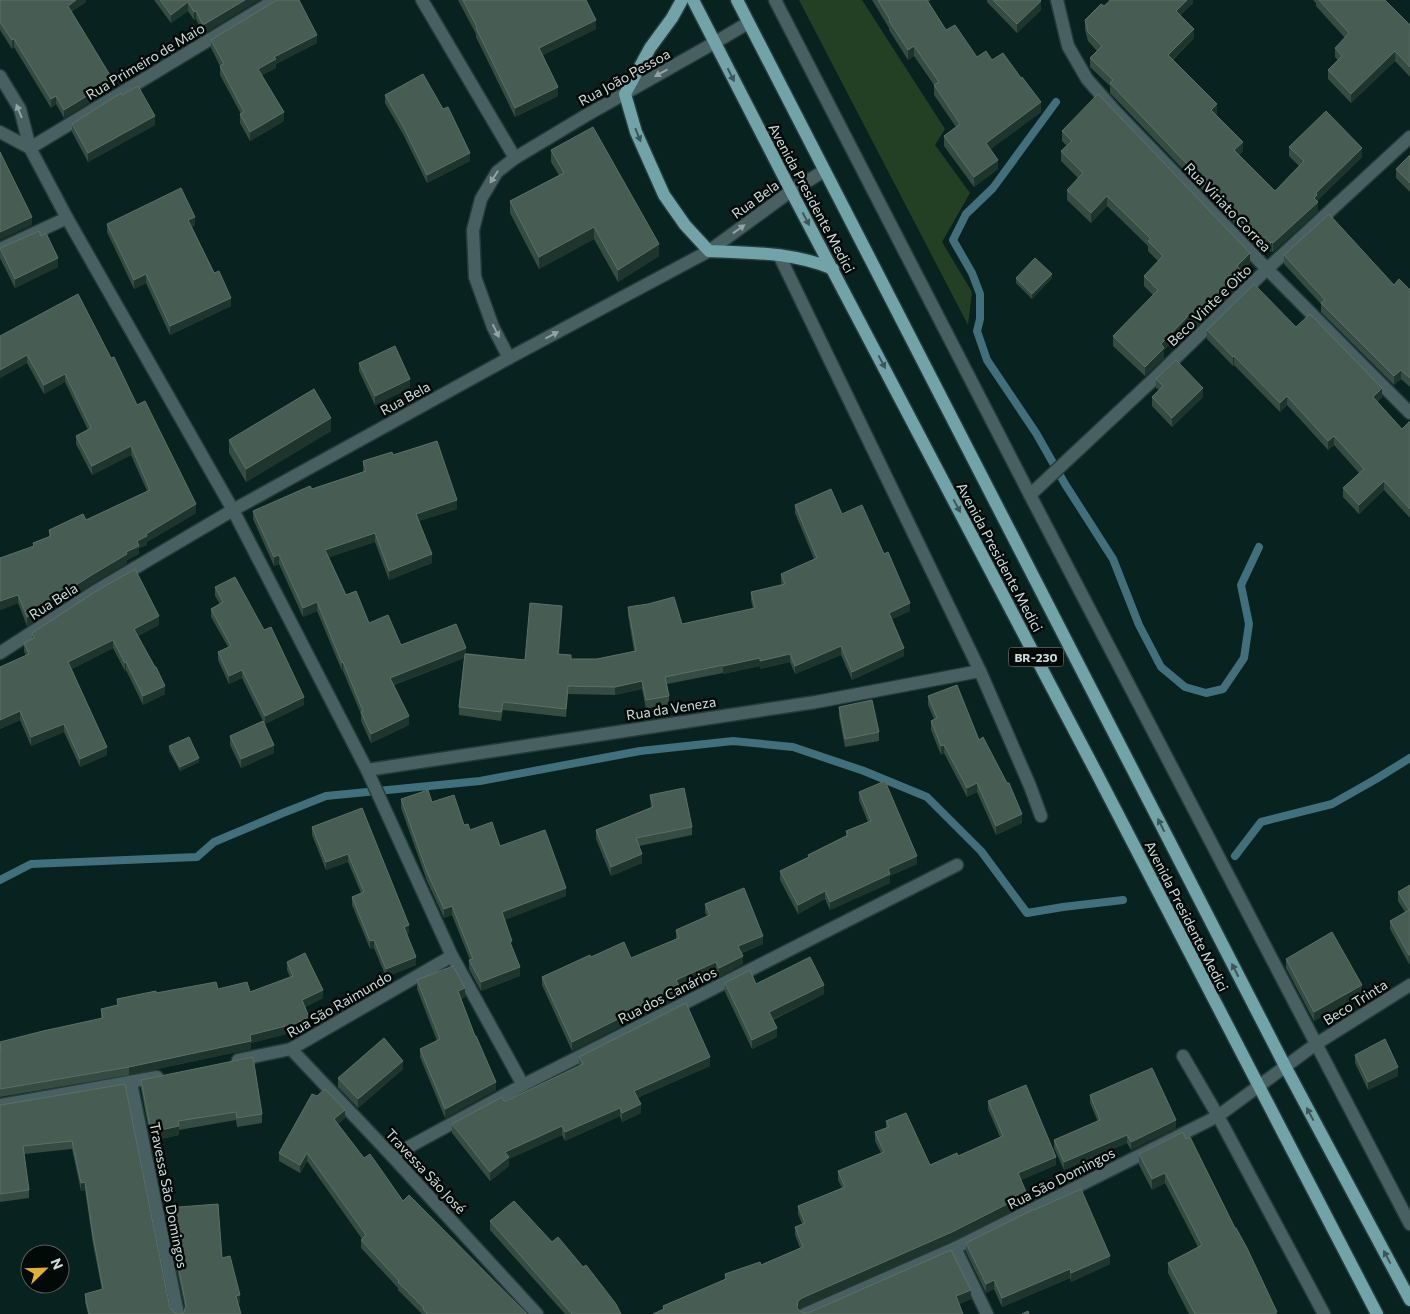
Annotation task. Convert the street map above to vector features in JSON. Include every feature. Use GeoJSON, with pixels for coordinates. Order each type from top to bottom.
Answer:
{"type":"FeatureCollection","features":[{"type":"Feature","properties":{"kind":"main road"},"geometry":{"type":"LineString","coordinates":[[682,0],[672,18],[650,48],[625,94],[636,132],[664,194],[685,225],[709,251],[779,255],[816,262],[833,269]]}},
{"type":"Feature","properties":{"kind":"main road","name":"Avenida Presidente Medici"},"geometry":{"type":"LineString","coordinates":[[693,0],[1377,1314]]}},
{"type":"Feature","properties":{"kind":"main road","name":"Avenida Presidente Medici"},"geometry":{"type":"LineString","coordinates":[[736,0],[1285,1066],[1410,1300]]}},
{"type":"Feature","properties":{"kind":"street","name":"Rua Primeiro de Maio"},"geometry":{"type":"LineString","coordinates":[[30,148],[275,0]]}},
{"type":"Feature","properties":{"kind":"street"},"geometry":{"type":"LineString","coordinates":[[422,0],[515,158]]}},
{"type":"Feature","properties":{"kind":"street"},"geometry":{"type":"LineString","coordinates":[[775,0],[1030,495],[1410,1224]]}},
{"type":"Feature","properties":{"kind":"street","name":"Rua Viriato Correa"},"geometry":{"type":"LineString","coordinates":[[1057,0],[1068,46],[1086,80],[1267,269],[1410,413]]}},
{"type":"Feature","properties":{"kind":"street","name":"Rua João Pessoa"},"geometry":{"type":"LineString","coordinates":[[509,358],[494,327],[475,277],[473,230],[481,199],[497,172],[515,158],[748,22]]}},
{"type":"Feature","properties":{"kind":"street"},"geometry":{"type":"LineString","coordinates":[[0,76],[20,109],[30,148],[67,218],[233,510],[368,772],[452,956],[523,1085]]}},
{"type":"Feature","properties":{"kind":"street"},"geometry":{"type":"LineString","coordinates":[[0,132],[30,148]]}},
{"type":"Feature","properties":{"kind":"street","name":"Beco Vinte e Oito"},"geometry":{"type":"LineString","coordinates":[[1030,495],[1155,378],[1267,269],[1410,137]]}},
{"type":"Feature","properties":{"kind":"street","name":"Rua Bela"},"geometry":{"type":"LineString","coordinates":[[0,653],[94,592],[233,510],[509,358],[709,251],[791,191],[824,171]]}},
{"type":"Feature","properties":{"kind":"street"},"geometry":{"type":"LineString","coordinates":[[0,249],[67,218]]}},
{"type":"Feature","properties":{"kind":"street"},"geometry":{"type":"LineString","coordinates":[[779,255],[980,672],[1030,786],[1041,816]]}},
{"type":"Feature","properties":{"kind":"street","name":"Rua da Veneza"},"geometry":{"type":"LineString","coordinates":[[368,772],[816,702],[980,672]]}},
{"type":"Feature","properties":{"kind":"street","name":"Rua dos Canários"},"geometry":{"type":"LineString","coordinates":[[392,1156],[523,1085],[957,865]]}},
{"type":"Feature","properties":{"kind":"street","name":"Rua São Raimundo"},"geometry":{"type":"LineString","coordinates":[[225,1063],[292,1049],[452,956]]}},
{"type":"Feature","properties":{"kind":"street","name":"Beco Trinta"},"geometry":{"type":"LineString","coordinates":[[1316,1044],[1410,985]]}},
{"type":"Feature","properties":{"kind":"street","name":"Rua São Domingos"},"geometry":{"type":"LineString","coordinates":[[805,1314],[956,1248],[1218,1116],[1316,1044]]}},
{"type":"Feature","properties":{"kind":"street","name":"Travessa São José"},"geometry":{"type":"LineString","coordinates":[[292,1049],[537,1314]]}},
{"type":"Feature","properties":{"kind":"street"},"geometry":{"type":"LineString","coordinates":[[1183,1056],[1218,1116],[1324,1314]]}},
{"type":"Feature","properties":{"kind":"street"},"geometry":{"type":"LineString","coordinates":[[0,1105],[168,1075]]}},
{"type":"Feature","properties":{"kind":"street","name":"Travessa São Domingos"},"geometry":{"type":"LineString","coordinates":[[131,1083],[178,1314]]}},
{"type":"Feature","properties":{"kind":"street"},"geometry":{"type":"LineString","coordinates":[[956,1248],[987,1314]]}},
{"type":"Feature","properties":{"kind":"green space"},"geometry":{"type":"Polygon","coordinates":[[[799,0],[862,0],[945,129],[935,145],[970,193],[942,242],[972,292],[968,325],[799,0]]]}},
{"type":"Feature","properties":{"kind":"building"},"geometry":{"type":"Polygon","coordinates":[[[0,0],[76,0],[68,6],[113,80],[64,110],[56,96],[51,99],[14,39],[12,40],[0,22],[0,0]]]}},
{"type":"Feature","properties":{"kind":"building"},"geometry":{"type":"Polygon","coordinates":[[[160,0],[245,0],[203,25],[196,11],[194,12],[188,2],[171,15],[160,0]]]}},
{"type":"Feature","properties":{"kind":"building"},"geometry":{"type":"Polygon","coordinates":[[[277,0],[299,0],[317,35],[274,57],[276,59],[258,69],[284,112],[250,132],[240,114],[244,112],[220,66],[224,64],[211,40],[277,0]]]}},
{"type":"Feature","properties":{"kind":"building"},"geometry":{"type":"Polygon","coordinates":[[[463,0],[586,0],[596,20],[539,48],[558,87],[515,108],[463,0]]]}},
{"type":"Feature","properties":{"kind":"building"},"geometry":{"type":"Polygon","coordinates":[[[878,0],[927,0],[946,30],[955,25],[977,57],[986,51],[992,60],[1003,53],[1041,102],[986,143],[998,160],[974,177],[944,136],[960,124],[934,85],[939,82],[914,46],[908,50],[878,0]]]}},
{"type":"Feature","properties":{"kind":"building"},"geometry":{"type":"Polygon","coordinates":[[[993,0],[1040,0],[1041,1],[1017,24],[993,0]]]}},
{"type":"Feature","properties":{"kind":"building"},"geometry":{"type":"Polygon","coordinates":[[[1111,0],[1187,0],[1176,11],[1194,29],[1168,55],[1217,104],[1211,110],[1243,142],[1234,150],[1275,191],[1304,161],[1289,147],[1326,111],[1362,148],[1316,193],[1317,195],[1314,198],[1318,202],[1273,243],[1265,237],[1261,242],[1110,83],[1113,80],[1090,58],[1102,46],[1088,32],[1085,20],[1101,4],[1104,6],[1111,0]]]}},
{"type":"Feature","properties":{"kind":"building"},"geometry":{"type":"Polygon","coordinates":[[[1319,0],[1385,0],[1410,25],[1410,67],[1395,51],[1351,94],[1328,70],[1342,56],[1335,48],[1349,33],[1319,0]]]}},
{"type":"Feature","properties":{"kind":"building"},"geometry":{"type":"Polygon","coordinates":[[[423,74],[443,109],[448,107],[470,153],[427,175],[385,95],[423,74]]]}},
{"type":"Feature","properties":{"kind":"building"},"geometry":{"type":"Polygon","coordinates":[[[138,86],[155,116],[88,153],[72,124],[121,93],[122,95],[138,86]]]}},
{"type":"Feature","properties":{"kind":"building"},"geometry":{"type":"Polygon","coordinates":[[[1098,94],[1250,253],[1237,266],[1242,272],[1196,317],[1191,313],[1161,344],[1164,348],[1145,367],[1113,336],[1158,290],[1144,276],[1163,256],[1148,241],[1151,239],[1107,196],[1091,213],[1067,190],[1083,173],[1061,151],[1072,141],[1062,131],[1098,94]]]}},
{"type":"Feature","properties":{"kind":"building"},"geometry":{"type":"Polygon","coordinates":[[[593,127],[659,244],[618,270],[594,227],[539,257],[510,201],[564,173],[551,150],[593,127]]]}},
{"type":"Feature","properties":{"kind":"building"},"geometry":{"type":"Polygon","coordinates":[[[0,152],[32,217],[0,232],[0,152]]]}},
{"type":"Feature","properties":{"kind":"building"},"geometry":{"type":"Polygon","coordinates":[[[1410,155],[1410,183],[1396,169],[1410,155]]]}},
{"type":"Feature","properties":{"kind":"building"},"geometry":{"type":"Polygon","coordinates":[[[181,188],[195,217],[188,220],[214,273],[219,271],[231,298],[170,326],[146,274],[134,280],[107,224],[181,188]]]}},
{"type":"Feature","properties":{"kind":"building"},"geometry":{"type":"Polygon","coordinates":[[[1329,214],[1394,285],[1399,279],[1410,290],[1410,378],[1401,370],[1394,376],[1321,303],[1325,300],[1284,255],[1329,214]]]}},
{"type":"Feature","properties":{"kind":"building"},"geometry":{"type":"Polygon","coordinates":[[[39,231],[41,236],[46,233],[58,258],[15,279],[0,248],[39,231]]]}},
{"type":"Feature","properties":{"kind":"building"},"geometry":{"type":"Polygon","coordinates":[[[1035,258],[1052,274],[1032,294],[1016,278],[1035,258]]]}},
{"type":"Feature","properties":{"kind":"building"},"geometry":{"type":"Polygon","coordinates":[[[1254,284],[1296,327],[1310,314],[1382,388],[1373,397],[1402,429],[1410,421],[1410,509],[1384,481],[1359,505],[1343,488],[1364,469],[1334,436],[1328,441],[1287,396],[1280,403],[1207,330],[1254,284]]]}},
{"type":"Feature","properties":{"kind":"building"},"geometry":{"type":"Polygon","coordinates":[[[78,294],[111,358],[114,357],[137,405],[145,401],[196,504],[146,534],[147,536],[137,541],[139,546],[126,552],[127,554],[27,617],[18,595],[0,601],[0,558],[34,546],[33,543],[51,536],[49,530],[83,514],[86,520],[150,490],[131,446],[92,466],[76,436],[91,428],[65,374],[44,385],[27,355],[0,370],[0,336],[78,294]]]}},
{"type":"Feature","properties":{"kind":"building"},"geometry":{"type":"Polygon","coordinates":[[[395,346],[410,379],[375,396],[359,363],[395,346]]]}},
{"type":"Feature","properties":{"kind":"building"},"geometry":{"type":"Polygon","coordinates":[[[1176,360],[1203,388],[1172,418],[1152,397],[1163,386],[1156,379],[1176,360]]]}},
{"type":"Feature","properties":{"kind":"building"},"geometry":{"type":"Polygon","coordinates":[[[314,389],[331,418],[246,469],[229,440],[314,389]]]}},
{"type":"Feature","properties":{"kind":"building"},"geometry":{"type":"Polygon","coordinates":[[[437,441],[457,500],[416,514],[432,554],[389,571],[375,533],[325,550],[346,595],[356,591],[369,623],[388,615],[401,645],[456,624],[466,648],[390,678],[409,716],[371,734],[317,602],[303,608],[279,555],[274,557],[253,511],[310,486],[312,489],[366,471],[363,461],[392,452],[393,455],[437,441]]]}},
{"type":"Feature","properties":{"kind":"building"},"geometry":{"type":"Polygon","coordinates":[[[831,489],[842,514],[862,505],[884,554],[888,552],[910,603],[889,613],[904,648],[852,672],[841,646],[795,666],[790,654],[760,661],[760,658],[723,665],[665,677],[669,696],[646,700],[642,681],[615,687],[568,686],[566,709],[503,702],[501,712],[459,707],[465,654],[525,660],[530,603],[562,606],[558,654],[571,655],[571,659],[597,659],[636,651],[628,607],[674,597],[682,624],[755,608],[751,592],[785,584],[781,574],[817,558],[795,505],[831,489]]]}},
{"type":"Feature","properties":{"kind":"building"},"geometry":{"type":"Polygon","coordinates":[[[135,569],[159,616],[134,629],[165,686],[143,696],[113,640],[68,662],[107,747],[80,759],[64,724],[31,737],[20,711],[0,720],[0,667],[29,654],[24,643],[34,638],[32,633],[98,590],[135,569]]]}},
{"type":"Feature","properties":{"kind":"building"},"geometry":{"type":"Polygon","coordinates":[[[235,577],[264,630],[271,627],[304,697],[265,716],[242,670],[229,676],[218,652],[231,646],[211,609],[223,602],[215,587],[235,577]]]}},
{"type":"Feature","properties":{"kind":"building"},"geometry":{"type":"Polygon","coordinates":[[[957,685],[979,740],[983,737],[1007,783],[1009,783],[1022,814],[996,826],[977,783],[967,788],[944,745],[941,746],[931,721],[937,718],[928,696],[957,685]]]}},
{"type":"Feature","properties":{"kind":"building"},"geometry":{"type":"Polygon","coordinates":[[[872,700],[879,732],[845,739],[839,707],[872,700]]]}},
{"type":"Feature","properties":{"kind":"building"},"geometry":{"type":"Polygon","coordinates":[[[263,721],[274,745],[241,759],[230,736],[263,721]]]}},
{"type":"Feature","properties":{"kind":"building"},"geometry":{"type":"Polygon","coordinates":[[[189,737],[199,758],[180,767],[169,746],[189,737]]]}},
{"type":"Feature","properties":{"kind":"building"},"geometry":{"type":"Polygon","coordinates":[[[885,781],[917,856],[888,869],[890,874],[830,902],[825,891],[798,905],[780,871],[848,835],[846,831],[871,821],[859,792],[885,781]]]}},
{"type":"Feature","properties":{"kind":"building"},"geometry":{"type":"Polygon","coordinates":[[[684,788],[692,827],[636,838],[642,854],[611,867],[596,830],[653,807],[650,795],[684,788]]]}},
{"type":"Feature","properties":{"kind":"building"},"geometry":{"type":"Polygon","coordinates":[[[428,790],[432,802],[454,795],[464,825],[468,824],[470,830],[492,822],[500,846],[545,830],[566,888],[502,912],[512,941],[510,942],[520,967],[481,982],[469,960],[473,959],[452,906],[444,909],[427,872],[401,799],[428,790]]]}},
{"type":"Feature","properties":{"kind":"building"},"geometry":{"type":"Polygon","coordinates":[[[362,808],[409,925],[404,927],[416,957],[386,969],[374,940],[370,941],[352,897],[364,892],[348,854],[326,862],[312,827],[362,808]]]}},
{"type":"Feature","properties":{"kind":"building"},"geometry":{"type":"Polygon","coordinates":[[[1410,885],[1409,955],[1390,921],[1409,910],[1398,892],[1410,885]]]}},
{"type":"Feature","properties":{"kind":"building"},"geometry":{"type":"Polygon","coordinates":[[[744,888],[763,936],[738,946],[743,956],[719,968],[716,962],[676,980],[680,988],[572,1042],[542,977],[624,942],[631,958],[679,938],[676,930],[710,915],[705,904],[744,888]]]}},
{"type":"Feature","properties":{"kind":"building"},"geometry":{"type":"Polygon","coordinates":[[[1332,932],[1362,985],[1314,1012],[1286,959],[1332,932]]]}},
{"type":"Feature","properties":{"kind":"building"},"geometry":{"type":"Polygon","coordinates":[[[305,953],[323,990],[302,1000],[309,1017],[294,1024],[250,1035],[251,1041],[129,1067],[0,1089],[0,1042],[103,1018],[101,1009],[118,1005],[117,999],[156,991],[156,993],[216,982],[218,989],[247,982],[250,992],[293,976],[287,962],[305,953]]]}},
{"type":"Feature","properties":{"kind":"building"},"geometry":{"type":"Polygon","coordinates":[[[810,957],[824,985],[769,1012],[777,1028],[752,1040],[725,983],[750,970],[756,984],[810,957]]]}},
{"type":"Feature","properties":{"kind":"building"},"geometry":{"type":"Polygon","coordinates":[[[453,966],[465,988],[458,991],[475,1036],[496,1082],[445,1109],[420,1049],[440,1039],[417,980],[453,966]]]}},
{"type":"Feature","properties":{"kind":"building"},"geometry":{"type":"Polygon","coordinates":[[[686,1003],[710,1057],[634,1091],[641,1104],[622,1113],[620,1108],[565,1132],[562,1126],[505,1152],[509,1157],[490,1172],[452,1124],[502,1097],[506,1101],[583,1064],[579,1057],[686,1003]]]}},
{"type":"Feature","properties":{"kind":"building"},"geometry":{"type":"Polygon","coordinates":[[[384,1038],[403,1061],[358,1099],[338,1078],[384,1038]]]}},
{"type":"Feature","properties":{"kind":"building"},"geometry":{"type":"Polygon","coordinates":[[[1385,1039],[1398,1067],[1368,1082],[1355,1055],[1385,1039]]]}},
{"type":"Feature","properties":{"kind":"building"},"geometry":{"type":"Polygon","coordinates":[[[253,1057],[262,1114],[237,1118],[236,1112],[178,1121],[179,1126],[151,1132],[141,1080],[253,1057]]]}},
{"type":"Feature","properties":{"kind":"building"},"geometry":{"type":"Polygon","coordinates":[[[1152,1068],[1176,1120],[1131,1142],[1127,1135],[1064,1162],[1054,1140],[1100,1120],[1090,1095],[1152,1068]]]}},
{"type":"Feature","properties":{"kind":"building"},"geometry":{"type":"Polygon","coordinates":[[[125,1084],[170,1308],[179,1314],[89,1314],[85,1294],[103,1289],[85,1182],[81,1183],[72,1141],[23,1146],[29,1190],[0,1194],[0,1104],[125,1084]]]}},
{"type":"Feature","properties":{"kind":"building"},"geometry":{"type":"Polygon","coordinates":[[[1026,1085],[1056,1157],[1018,1173],[1027,1194],[952,1232],[802,1298],[798,1301],[797,1308],[801,1312],[808,1313],[951,1250],[971,1290],[956,1296],[963,1314],[653,1314],[664,1309],[663,1306],[726,1279],[725,1274],[760,1262],[761,1265],[803,1247],[795,1227],[805,1223],[798,1206],[845,1187],[838,1171],[884,1152],[875,1132],[889,1127],[886,1121],[906,1113],[930,1165],[957,1153],[958,1156],[1003,1136],[988,1101],[1026,1085]]]}},
{"type":"Feature","properties":{"kind":"building"},"geometry":{"type":"Polygon","coordinates":[[[325,1089],[345,1110],[334,1119],[364,1158],[370,1154],[403,1201],[409,1195],[527,1314],[427,1314],[424,1308],[361,1240],[366,1235],[307,1153],[300,1165],[279,1153],[312,1094],[317,1096],[325,1089]]]}},
{"type":"Feature","properties":{"kind":"building"},"geometry":{"type":"Polygon","coordinates":[[[1183,1132],[1186,1139],[1190,1137],[1235,1228],[1247,1248],[1277,1312],[1272,1314],[1195,1314],[1168,1263],[1202,1245],[1165,1173],[1152,1179],[1139,1154],[1183,1132]]]}},
{"type":"Feature","properties":{"kind":"building"},"geometry":{"type":"Polygon","coordinates":[[[1081,1189],[1110,1256],[1071,1273],[1070,1269],[1002,1298],[994,1280],[986,1284],[966,1243],[1034,1209],[1081,1189]]]}},
{"type":"Feature","properties":{"kind":"building"},"geometry":{"type":"Polygon","coordinates":[[[514,1201],[552,1242],[558,1237],[583,1267],[586,1265],[616,1304],[621,1314],[572,1314],[490,1221],[514,1201]]]}},
{"type":"Feature","properties":{"kind":"building"},"geometry":{"type":"Polygon","coordinates":[[[218,1204],[222,1258],[230,1256],[240,1295],[236,1296],[241,1314],[179,1314],[184,1312],[186,1305],[166,1208],[218,1204]]]}},
{"type":"Feature","properties":{"kind":"waterway"},"geometry":{"type":"LineString","coordinates":[[1056,102],[993,188],[966,214],[953,240],[972,273],[980,294],[980,319],[977,331],[987,360],[1036,433],[1065,484],[1113,559],[1139,625],[1161,667],[1185,687],[1206,693],[1223,689],[1244,658],[1249,624],[1241,585],[1259,547]]}},
{"type":"Feature","properties":{"kind":"waterway"},"geometry":{"type":"LineString","coordinates":[[0,880],[31,864],[197,857],[214,842],[326,796],[480,781],[640,751],[733,741],[793,747],[864,771],[927,797],[981,851],[1027,913],[1123,900]]}},
{"type":"Feature","properties":{"kind":"waterway"},"geometry":{"type":"LineString","coordinates":[[1235,856],[1261,822],[1332,804],[1410,758]]}}]}
